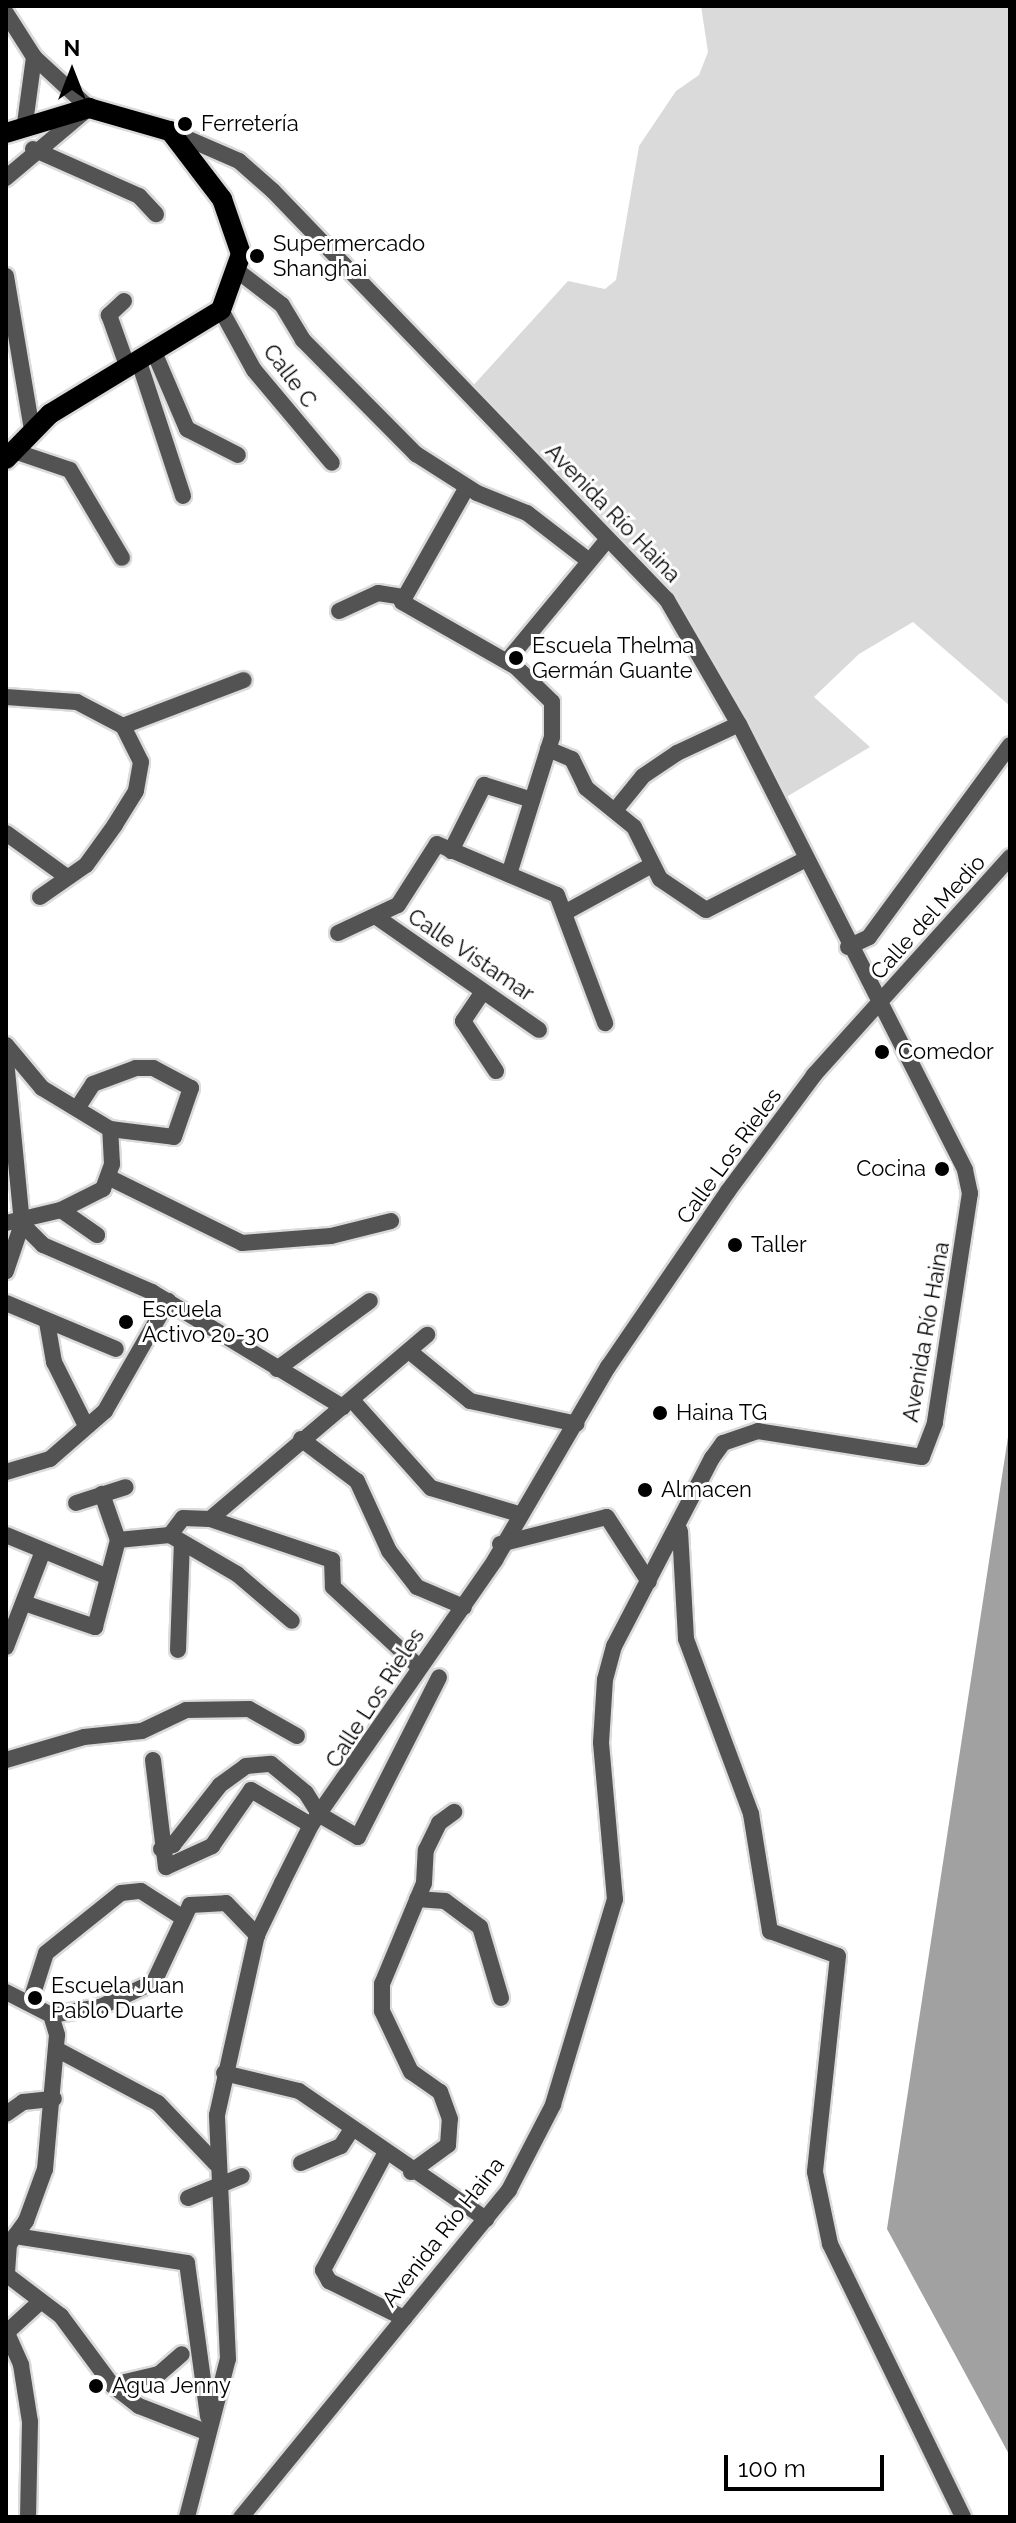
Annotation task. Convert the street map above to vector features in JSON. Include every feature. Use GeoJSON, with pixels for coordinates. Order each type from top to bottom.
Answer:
{"type":"FeatureCollection","features":[{"type":"Feature","properties":{"kind":"main road"},"geometry":{"type":"LineString","coordinates":[[6,133],[25,123],[89,108],[170,131],[222,199],[241,254],[239,272],[221,310],[32,429],[9,454]]}},
{"type":"Feature","properties":{"kind":"street"},"geometry":{"type":"LineString","coordinates":[[6,13],[34,57],[89,108],[33,149],[6,178]]}},
{"type":"Feature","properties":{"kind":"street"},"geometry":{"type":"LineString","coordinates":[[25,123],[34,57]]}},
{"type":"Feature","properties":{"kind":"street","name":"Avenida Río Haina"},"geometry":{"type":"LineString","coordinates":[[170,131],[226,153],[273,191],[667,600],[739,724],[848,947],[965,1170],[970,1193],[929,1442],[922,1457],[901,1457],[741,1432],[712,1458],[680,1529],[614,1646],[600,1704],[617,1872],[594,1986],[553,2105],[486,2219],[241,2517]]}},
{"type":"Feature","properties":{"kind":"street"},"geometry":{"type":"LineString","coordinates":[[33,149],[139,196],[156,214]]}},
{"type":"Feature","properties":{"kind":"street"},"geometry":{"type":"LineString","coordinates":[[239,272],[282,305],[303,340],[377,418],[467,487],[527,513],[589,561]]}},
{"type":"Feature","properties":{"kind":"street"},"geometry":{"type":"LineString","coordinates":[[6,276],[14,338],[32,429]]}},
{"type":"Feature","properties":{"kind":"street"},"geometry":{"type":"LineString","coordinates":[[124,301],[109,315],[187,429],[238,455]]}},
{"type":"Feature","properties":{"kind":"street","name":"Calle C"},"geometry":{"type":"LineString","coordinates":[[221,310],[254,370],[332,463]]}},
{"type":"Feature","properties":{"kind":"street"},"geometry":{"type":"LineString","coordinates":[[140,360],[183,496]]}},
{"type":"Feature","properties":{"kind":"street"},"geometry":{"type":"LineString","coordinates":[[9,454],[70,470],[122,558]]}},
{"type":"Feature","properties":{"kind":"street"},"geometry":{"type":"LineString","coordinates":[[467,487],[403,595],[406,608],[507,661],[552,702],[548,749],[509,874]]}},
{"type":"Feature","properties":{"kind":"street"},"geometry":{"type":"LineString","coordinates":[[507,661],[608,539]]}},
{"type":"Feature","properties":{"kind":"street"},"geometry":{"type":"LineString","coordinates":[[339,611],[378,593],[403,595]]}},
{"type":"Feature","properties":{"kind":"street"},"geometry":{"type":"LineString","coordinates":[[123,726],[244,680]]}},
{"type":"Feature","properties":{"kind":"street"},"geometry":{"type":"LineString","coordinates":[[6,697],[65,699],[123,726],[141,762],[136,791],[86,865],[40,897]]}},
{"type":"Feature","properties":{"kind":"street"},"geometry":{"type":"LineString","coordinates":[[617,808],[643,776],[739,724]]}},
{"type":"Feature","properties":{"kind":"street"},"geometry":{"type":"LineString","coordinates":[[848,947],[869,937],[1010,745]]}},
{"type":"Feature","properties":{"kind":"street"},"geometry":{"type":"LineString","coordinates":[[548,749],[572,759],[586,788],[617,808],[652,865],[682,898],[706,910],[804,860]]}},
{"type":"Feature","properties":{"kind":"street"},"geometry":{"type":"LineString","coordinates":[[338,933],[378,918],[398,905],[444,848],[484,785],[532,800]]}},
{"type":"Feature","properties":{"kind":"street"},"geometry":{"type":"LineString","coordinates":[[6,833],[67,877]]}},
{"type":"Feature","properties":{"kind":"street"},"geometry":{"type":"LineString","coordinates":[[444,848],[557,895],[566,912],[605,1023]]}},
{"type":"Feature","properties":{"kind":"street","name":"Calle del Medio"},"geometry":{"type":"LineString","coordinates":[[878,1006],[1010,857]]}},
{"type":"Feature","properties":{"kind":"street"},"geometry":{"type":"LineString","coordinates":[[566,912],[652,865]]}},
{"type":"Feature","properties":{"kind":"street","name":"Calle Vistamar"},"geometry":{"type":"LineString","coordinates":[[378,918],[539,1030]]}},
{"type":"Feature","properties":{"kind":"street"},"geometry":{"type":"LineString","coordinates":[[482,993],[463,1021],[496,1071]]}},
{"type":"Feature","properties":{"kind":"street","name":"Calle Los Rieles"},"geometry":{"type":"LineString","coordinates":[[187,2517],[207,2427],[228,2359],[216,2164],[224,2073],[237,2043],[257,1935],[315,1820],[419,1667],[464,1607],[519,1514],[728,1191],[814,1075],[878,1006]]}},
{"type":"Feature","properties":{"kind":"street"},"geometry":{"type":"LineString","coordinates":[[6,1045],[42,1088],[110,1129],[174,1137],[191,1088],[153,1068],[93,1084],[78,1107]]}},
{"type":"Feature","properties":{"kind":"street"},"geometry":{"type":"LineString","coordinates":[[6,1060],[14,1224],[6,1271]]}},
{"type":"Feature","properties":{"kind":"street"},"geometry":{"type":"LineString","coordinates":[[110,1129],[110,1178]]}},
{"type":"Feature","properties":{"kind":"street"},"geometry":{"type":"LineString","coordinates":[[14,1224],[61,1210],[110,1178]]}},
{"type":"Feature","properties":{"kind":"street"},"geometry":{"type":"LineString","coordinates":[[110,1178],[242,1243],[331,1236],[391,1221]]}},
{"type":"Feature","properties":{"kind":"street"},"geometry":{"type":"LineString","coordinates":[[61,1210],[97,1235]]}},
{"type":"Feature","properties":{"kind":"street"},"geometry":{"type":"LineString","coordinates":[[14,1224],[43,1245],[168,1301],[277,1369],[347,1404],[431,1488],[519,1514]]}},
{"type":"Feature","properties":{"kind":"street"},"geometry":{"type":"LineString","coordinates":[[6,1472],[50,1459],[84,1422],[117,1398],[168,1301]]}},
{"type":"Feature","properties":{"kind":"street"},"geometry":{"type":"LineString","coordinates":[[277,1369],[370,1301]]}},
{"type":"Feature","properties":{"kind":"street"},"geometry":{"type":"LineString","coordinates":[[6,1303],[116,1349]]}},
{"type":"Feature","properties":{"kind":"street"},"geometry":{"type":"LineString","coordinates":[[47,1322],[54,1362],[84,1422]]}},
{"type":"Feature","properties":{"kind":"street"},"geometry":{"type":"LineString","coordinates":[[210,1519],[427,1335]]}},
{"type":"Feature","properties":{"kind":"street"},"geometry":{"type":"LineString","coordinates":[[409,1351],[470,1401],[577,1424]]}},
{"type":"Feature","properties":{"kind":"street"},"geometry":{"type":"LineString","coordinates":[[301,1439],[357,1481],[389,1551],[417,1587],[464,1607]]}},
{"type":"Feature","properties":{"kind":"street"},"geometry":{"type":"LineString","coordinates":[[76,1503],[126,1487]]}},
{"type":"Feature","properties":{"kind":"street"},"geometry":{"type":"LineString","coordinates":[[27,1604],[95,1627],[118,1540],[102,1494]]}},
{"type":"Feature","properties":{"kind":"street"},"geometry":{"type":"LineString","coordinates":[[500,1544],[607,1517],[649,1582]]}},
{"type":"Feature","properties":{"kind":"street"},"geometry":{"type":"LineString","coordinates":[[178,1650],[176,1539],[183,1518],[210,1519],[332,1560],[333,1587],[419,1667]]}},
{"type":"Feature","properties":{"kind":"street"},"geometry":{"type":"LineString","coordinates":[[680,1529],[686,1639],[751,1814],[770,1931],[838,1956],[815,2172],[830,2244],[963,2517]]}},
{"type":"Feature","properties":{"kind":"street"},"geometry":{"type":"LineString","coordinates":[[6,1535],[108,1577]]}},
{"type":"Feature","properties":{"kind":"street"},"geometry":{"type":"LineString","coordinates":[[118,1540],[176,1539],[237,1574],[292,1621]]}},
{"type":"Feature","properties":{"kind":"street"},"geometry":{"type":"LineString","coordinates":[[6,1647],[10,1625],[27,1604],[43,1551]]}},
{"type":"Feature","properties":{"kind":"street"},"geometry":{"type":"LineString","coordinates":[[153,1760],[161,1849],[166,1867],[195,1858],[251,1790],[358,1837],[367,1829],[377,1794],[439,1677]]}},
{"type":"Feature","properties":{"kind":"street"},"geometry":{"type":"LineString","coordinates":[[8,1762],[84,1737],[142,1731],[186,1710],[249,1709],[297,1736]]}},
{"type":"Feature","properties":{"kind":"street"},"geometry":{"type":"LineString","coordinates":[[161,1849],[173,1845],[220,1785],[246,1766],[285,1771],[315,1820]]}},
{"type":"Feature","properties":{"kind":"street"},"geometry":{"type":"LineString","coordinates":[[411,2172],[448,2145],[451,2132],[440,2092],[411,2072],[382,2011],[382,1984],[417,1899],[426,1850],[439,1823],[454,1812]]}},
{"type":"Feature","properties":{"kind":"street"},"geometry":{"type":"LineString","coordinates":[[31,2000],[46,1953],[121,1893],[141,1891],[180,1916]]}},
{"type":"Feature","properties":{"kind":"street"},"geometry":{"type":"LineString","coordinates":[[417,1899],[445,1901],[480,1927],[501,1998]]}},
{"type":"Feature","properties":{"kind":"street"},"geometry":{"type":"LineString","coordinates":[[51,2015],[100,2007],[154,1982],[180,1916],[208,1900],[226,1903],[257,1935]]}},
{"type":"Feature","properties":{"kind":"street"},"geometry":{"type":"LineString","coordinates":[[6,1992],[31,2000],[51,2015],[56,2049],[54,2099],[45,2169],[10,2241],[7,2275],[61,2316],[112,2385],[139,2406],[207,2427],[187,2263],[10,2241]]}},
{"type":"Feature","properties":{"kind":"street"},"geometry":{"type":"LineString","coordinates":[[237,2043],[248,2078]]}},
{"type":"Feature","properties":{"kind":"street"},"geometry":{"type":"LineString","coordinates":[[56,2049],[158,2103],[216,2164]]}},
{"type":"Feature","properties":{"kind":"street"},"geometry":{"type":"LineString","coordinates":[[224,2073],[299,2091],[411,2172],[486,2219]]}},
{"type":"Feature","properties":{"kind":"street"},"geometry":{"type":"LineString","coordinates":[[6,2114],[23,2102],[54,2099]]}},
{"type":"Feature","properties":{"kind":"street"},"geometry":{"type":"LineString","coordinates":[[301,2163],[341,2146],[352,2129]]}},
{"type":"Feature","properties":{"kind":"street"},"geometry":{"type":"LineString","coordinates":[[386,2152],[323,2270],[329,2281],[404,2318]]}},
{"type":"Feature","properties":{"kind":"street"},"geometry":{"type":"LineString","coordinates":[[188,2198],[242,2176]]}},
{"type":"Feature","properties":{"kind":"street"},"geometry":{"type":"LineString","coordinates":[[28,2517],[30,2422],[21,2365],[6,2333],[40,2302]]}},
{"type":"Feature","properties":{"kind":"street"},"geometry":{"type":"LineString","coordinates":[[112,2385],[159,2374],[182,2354]]}},
{"type":"Feature","properties":{"kind":"shaded area"},"geometry":{"type":"Polygon","coordinates":[[[701,6],[1010,6],[1010,706],[913,622],[859,654],[814,697],[870,747],[783,799],[710,656],[672,599],[470,389],[568,281],[605,289],[616,280],[639,146],[676,91],[699,75],[708,52],[701,6]]]}},
{"type":"Feature","properties":{"kind":"shaded area"},"geometry":{"type":"Polygon","coordinates":[[[1010,1424],[1010,2456],[887,2229],[1010,1424]]]}},
{"type":"Feature","properties":{"kind":"place","name":"Ferretería"},"geometry":{"type":"Point","coordinates":[185,124]}},
{"type":"Feature","properties":{"kind":"place","name":"Supermercado Shanghai"},"geometry":{"type":"Point","coordinates":[257,256]}},
{"type":"Feature","properties":{"kind":"place","name":"Escuela Thelma Germán Guante"},"geometry":{"type":"Point","coordinates":[516,658]}},
{"type":"Feature","properties":{"kind":"place","name":"Comedor"},"geometry":{"type":"Point","coordinates":[882,1052]}},
{"type":"Feature","properties":{"kind":"place","name":"Cocina"},"geometry":{"type":"Point","coordinates":[942,1169]}},
{"type":"Feature","properties":{"kind":"place","name":"Taller"},"geometry":{"type":"Point","coordinates":[735,1245]}},
{"type":"Feature","properties":{"kind":"place","name":"Escuela Activo 20-30"},"geometry":{"type":"Point","coordinates":[126,1322]}},
{"type":"Feature","properties":{"kind":"place","name":"Haina TG"},"geometry":{"type":"Point","coordinates":[660,1413]}},
{"type":"Feature","properties":{"kind":"place","name":"Almacen"},"geometry":{"type":"Point","coordinates":[645,1490]}},
{"type":"Feature","properties":{"kind":"place","name":"Escuela Juan Pablo Duarte"},"geometry":{"type":"Point","coordinates":[35,1998]}},
{"type":"Feature","properties":{"kind":"place","name":"Agua Jenny"},"geometry":{"type":"Point","coordinates":[96,2386]}}]}
